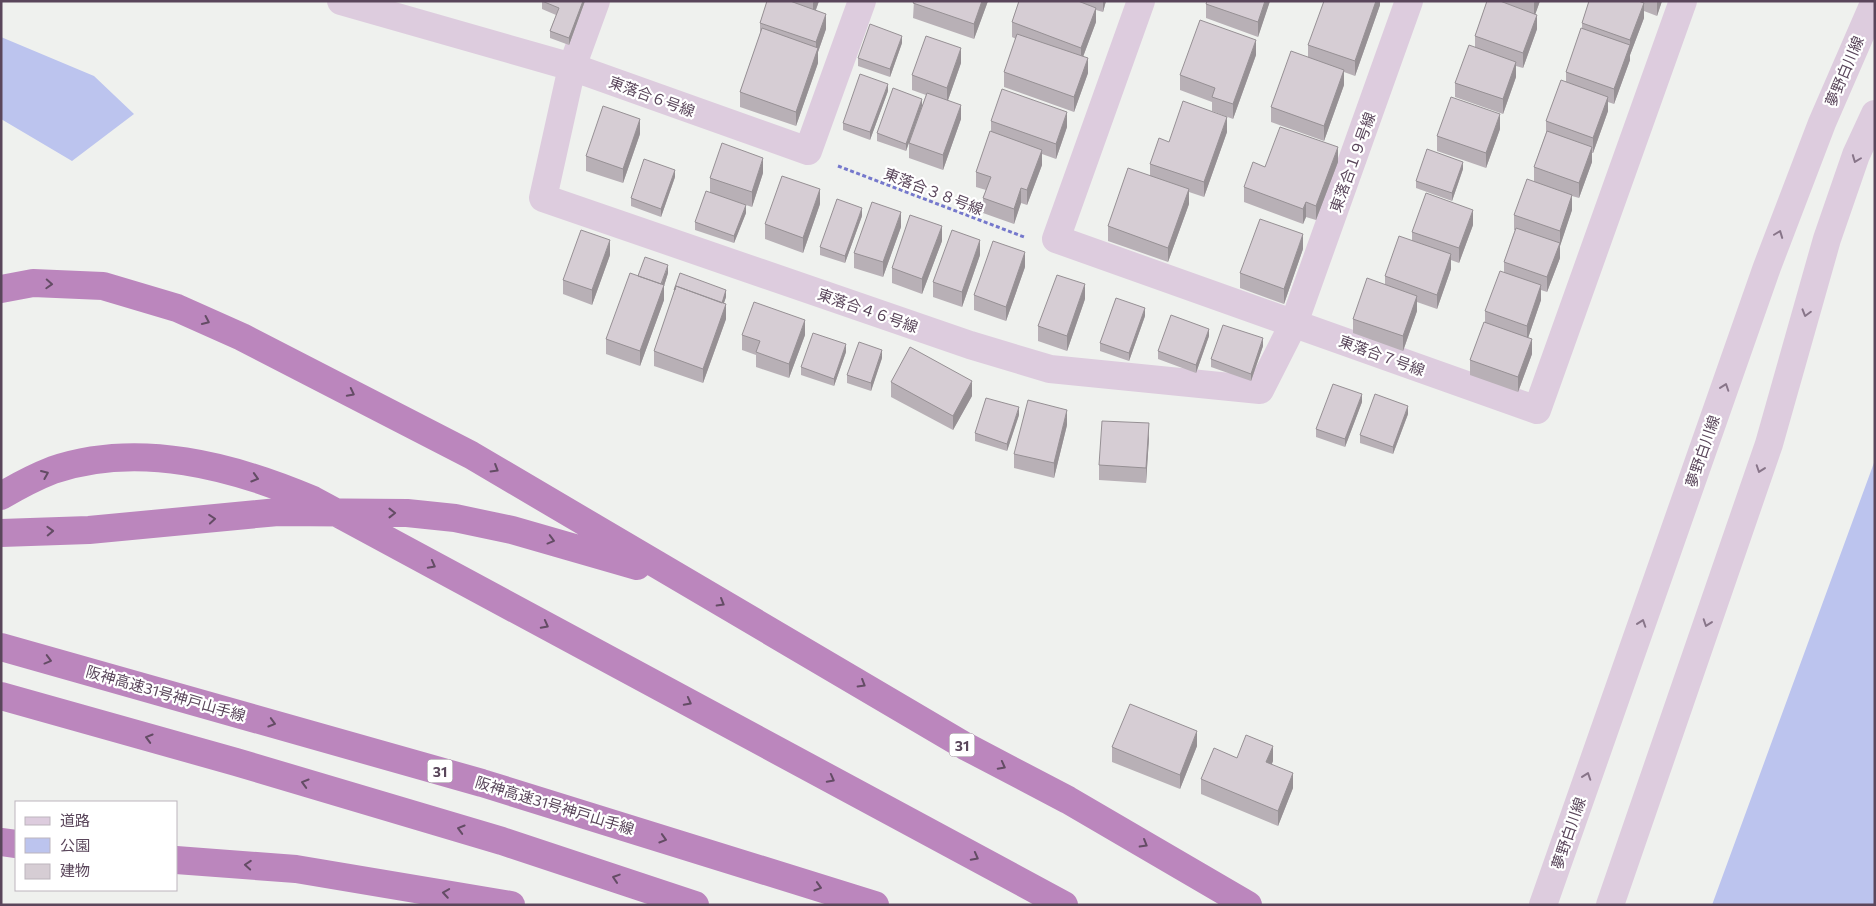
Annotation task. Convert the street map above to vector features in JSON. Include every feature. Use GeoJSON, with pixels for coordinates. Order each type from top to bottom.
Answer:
{"type":"FeatureCollection","features":[{"type":"Feature","properties":{"kind":"highway","name":"31"},"geometry":{"type":"LineString","coordinates":[[1,289],[33,283],[102,286],[177,308],[242,338],[471,455],[965,746],[1068,800],[1248,905]]}},
{"type":"Feature","properties":{"kind":"highway"},"geometry":{"type":"LineString","coordinates":[[1,496],[53,470],[91,460],[166,458],[233,471],[274,483],[313,500],[1064,905]]}},
{"type":"Feature","properties":{"kind":"highway","name":"31"},"geometry":{"type":"LineString","coordinates":[[1,533],[89,530],[278,512],[407,513],[455,518],[512,530],[591,551],[679,579]]}},
{"type":"Feature","properties":{"kind":"highway","name":"阪神高速31号神戸山手線"},"geometry":{"type":"LineString","coordinates":[[1,647],[482,783],[875,905]]}},
{"type":"Feature","properties":{"kind":"highway"},"geometry":{"type":"LineString","coordinates":[[1,696],[236,762],[502,841],[695,905]]}},
{"type":"Feature","properties":{"kind":"highway"},"geometry":{"type":"LineString","coordinates":[[1,842],[15,844]]}},
{"type":"Feature","properties":{"kind":"highway"},"geometry":{"type":"LineString","coordinates":[[178,860],[296,869],[511,905]]}},
{"type":"Feature","properties":{"kind":"street","name":"東落合６号線"},"geometry":{"type":"LineString","coordinates":[[342,1],[572,67],[808,151]]}},
{"type":"Feature","properties":{"kind":"street"},"geometry":{"type":"LineString","coordinates":[[572,67],[596,1]]}},
{"type":"Feature","properties":{"kind":"street"},"geometry":{"type":"LineString","coordinates":[[808,151],[862,1]]}},
{"type":"Feature","properties":{"kind":"street"},"geometry":{"type":"LineString","coordinates":[[1056,239],[1141,1]]}},
{"type":"Feature","properties":{"kind":"street","name":"東落合１９号線"},"geometry":{"type":"LineString","coordinates":[[1294,324],[1409,1]]}},
{"type":"Feature","properties":{"kind":"street","name":"東落合７号線"},"geometry":{"type":"LineString","coordinates":[[1056,239],[1536,410],[1682,1]]}},
{"type":"Feature","properties":{"kind":"street","name":"夢野白川線"},"geometry":{"type":"LineString","coordinates":[[1543,905],[1767,267],[1822,123],[1875,1]]}},
{"type":"Feature","properties":{"kind":"street","name":"東落合４６号線"},"geometry":{"type":"LineString","coordinates":[[572,67],[543,198],[970,345],[1050,369],[1260,390],[1294,324]]}},
{"type":"Feature","properties":{"kind":"street"},"geometry":{"type":"LineString","coordinates":[[1610,905],[1768,444],[1827,239],[1856,155],[1875,114]]}},
{"type":"Feature","properties":{"kind":"path","name":"東落合３８号線"},"geometry":{"type":"LineString","coordinates":[[808,151],[826,162],[1027,238],[1056,239]]}},
{"type":"Feature","properties":{"kind":"green space"},"geometry":{"type":"Polygon","coordinates":[[[1,37],[94,76],[134,114],[72,161],[1,119],[1,37]]]}},
{"type":"Feature","properties":{"kind":"green space"},"geometry":{"type":"Polygon","coordinates":[[[1875,460],[1875,905],[1712,905],[1875,460]]]}},
{"type":"Feature","properties":{"kind":"building"},"geometry":{"type":"Polygon","coordinates":[[[542,1],[583,1],[569,38],[550,31],[559,8],[542,1]]]}},
{"type":"Feature","properties":{"kind":"building"},"geometry":{"type":"Polygon","coordinates":[[[767,1],[790,1],[826,14],[816,42],[760,23],[767,1]]]}},
{"type":"Feature","properties":{"kind":"building"},"geometry":{"type":"Polygon","coordinates":[[[914,1],[982,1],[974,24],[913,3],[914,1]]]}},
{"type":"Feature","properties":{"kind":"building"},"geometry":{"type":"Polygon","coordinates":[[[1019,1],[1078,1],[1096,8],[1081,48],[1012,22],[1019,1]]]}},
{"type":"Feature","properties":{"kind":"building"},"geometry":{"type":"Polygon","coordinates":[[[1207,1],[1265,1],[1258,22],[1206,4],[1207,1]]]}},
{"type":"Feature","properties":{"kind":"building"},"geometry":{"type":"Polygon","coordinates":[[[1324,1],[1376,1],[1355,61],[1308,45],[1324,1]]]}},
{"type":"Feature","properties":{"kind":"building"},"geometry":{"type":"Polygon","coordinates":[[[1487,1],[1500,1],[1537,15],[1523,53],[1475,36],[1487,1]]]}},
{"type":"Feature","properties":{"kind":"building"},"geometry":{"type":"Polygon","coordinates":[[[1589,1],[1638,1],[1644,3],[1630,40],[1582,23],[1589,1]]]}},
{"type":"Feature","properties":{"kind":"building"},"geometry":{"type":"Polygon","coordinates":[[[1200,20],[1256,40],[1233,104],[1212,97],[1215,88],[1180,75],[1200,20]]]}},
{"type":"Feature","properties":{"kind":"building"},"geometry":{"type":"Polygon","coordinates":[[[870,24],[902,36],[890,69],[858,58],[870,24]]]}},
{"type":"Feature","properties":{"kind":"building"},"geometry":{"type":"Polygon","coordinates":[[[762,28],[818,48],[796,112],[740,92],[762,28]]]}},
{"type":"Feature","properties":{"kind":"building"},"geometry":{"type":"Polygon","coordinates":[[[1581,28],[1630,45],[1614,89],[1566,72],[1581,28]]]}},
{"type":"Feature","properties":{"kind":"building"},"geometry":{"type":"Polygon","coordinates":[[[1017,34],[1088,58],[1074,97],[1004,72],[1017,34]]]}},
{"type":"Feature","properties":{"kind":"building"},"geometry":{"type":"Polygon","coordinates":[[[926,36],[961,48],[947,88],[912,75],[926,36]]]}},
{"type":"Feature","properties":{"kind":"building"},"geometry":{"type":"Polygon","coordinates":[[[1469,45],[1516,62],[1503,99],[1455,83],[1469,45]]]}},
{"type":"Feature","properties":{"kind":"building"},"geometry":{"type":"Polygon","coordinates":[[[1291,51],[1344,70],[1324,126],[1271,107],[1291,51]]]}},
{"type":"Feature","properties":{"kind":"building"},"geometry":{"type":"Polygon","coordinates":[[[860,74],[888,84],[870,132],[843,123],[860,74]]]}},
{"type":"Feature","properties":{"kind":"building"},"geometry":{"type":"Polygon","coordinates":[[[1561,80],[1608,97],[1593,138],[1546,121],[1561,80]]]}},
{"type":"Feature","properties":{"kind":"building"},"geometry":{"type":"Polygon","coordinates":[[[893,88],[922,99],[906,144],[877,133],[893,88]]]}},
{"type":"Feature","properties":{"kind":"building"},"geometry":{"type":"Polygon","coordinates":[[[1002,89],[1067,112],[1056,144],[991,121],[1002,89]]]}},
{"type":"Feature","properties":{"kind":"building"},"geometry":{"type":"Polygon","coordinates":[[[927,93],[961,105],[943,155],[909,143],[927,93]]]}},
{"type":"Feature","properties":{"kind":"building"},"geometry":{"type":"Polygon","coordinates":[[[1451,97],[1500,114],[1486,153],[1437,136],[1451,97]]]}},
{"type":"Feature","properties":{"kind":"building"},"geometry":{"type":"Polygon","coordinates":[[[1183,101],[1227,117],[1204,182],[1150,164],[1159,138],[1169,142],[1183,101]]]}},
{"type":"Feature","properties":{"kind":"building"},"geometry":{"type":"Polygon","coordinates":[[[603,106],[640,119],[623,169],[586,156],[603,106]]]}},
{"type":"Feature","properties":{"kind":"building"},"geometry":{"type":"Polygon","coordinates":[[[1280,127],[1338,147],[1316,206],[1306,202],[1303,209],[1244,187],[1253,162],[1265,167],[1280,127]]]}},
{"type":"Feature","properties":{"kind":"building"},"geometry":{"type":"Polygon","coordinates":[[[990,131],[1042,150],[1027,190],[1021,188],[1014,209],[983,198],[991,177],[976,172],[990,131]]]}},
{"type":"Feature","properties":{"kind":"building"},"geometry":{"type":"Polygon","coordinates":[[[1547,131],[1592,147],[1579,183],[1534,167],[1547,131]]]}},
{"type":"Feature","properties":{"kind":"building"},"geometry":{"type":"Polygon","coordinates":[[[722,143],[763,158],[752,192],[710,178],[722,143]]]}},
{"type":"Feature","properties":{"kind":"building"},"geometry":{"type":"Polygon","coordinates":[[[1427,149],[1463,162],[1452,193],[1416,181],[1427,149]]]}},
{"type":"Feature","properties":{"kind":"building"},"geometry":{"type":"Polygon","coordinates":[[[644,159],[675,170],[661,209],[631,198],[644,159]]]}},
{"type":"Feature","properties":{"kind":"building"},"geometry":{"type":"Polygon","coordinates":[[[1128,168],[1189,189],[1168,248],[1108,226],[1128,168]]]}},
{"type":"Feature","properties":{"kind":"building"},"geometry":{"type":"Polygon","coordinates":[[[782,176],[820,189],[803,238],[765,224],[782,176]]]}},
{"type":"Feature","properties":{"kind":"building"},"geometry":{"type":"Polygon","coordinates":[[[1527,179],[1572,195],[1560,231],[1514,215],[1527,179]]]}},
{"type":"Feature","properties":{"kind":"building"},"geometry":{"type":"Polygon","coordinates":[[[706,191],[746,205],[734,236],[695,222],[706,191]]]}},
{"type":"Feature","properties":{"kind":"building"},"geometry":{"type":"Polygon","coordinates":[[[1426,193],[1473,210],[1459,248],[1412,232],[1426,193]]]}},
{"type":"Feature","properties":{"kind":"building"},"geometry":{"type":"Polygon","coordinates":[[[837,199],[862,208],[845,256],[820,247],[837,199]]]}},
{"type":"Feature","properties":{"kind":"building"},"geometry":{"type":"Polygon","coordinates":[[[872,202],[901,212],[883,262],[854,253],[872,202]]]}},
{"type":"Feature","properties":{"kind":"building"},"geometry":{"type":"Polygon","coordinates":[[[910,215],[942,226],[922,279],[892,268],[910,215]]]}},
{"type":"Feature","properties":{"kind":"building"},"geometry":{"type":"Polygon","coordinates":[[[1260,219],[1303,234],[1284,289],[1240,273],[1260,219]]]}},
{"type":"Feature","properties":{"kind":"building"},"geometry":{"type":"Polygon","coordinates":[[[1516,228],[1560,243],[1547,277],[1504,262],[1516,228]]]}},
{"type":"Feature","properties":{"kind":"building"},"geometry":{"type":"Polygon","coordinates":[[[581,230],[610,240],[592,290],[563,280],[581,230]]]}},
{"type":"Feature","properties":{"kind":"building"},"geometry":{"type":"Polygon","coordinates":[[[952,230],[980,240],[962,292],[933,282],[952,230]]]}},
{"type":"Feature","properties":{"kind":"building"},"geometry":{"type":"Polygon","coordinates":[[[1399,236],[1451,254],[1437,295],[1385,276],[1399,236]]]}},
{"type":"Feature","properties":{"kind":"building"},"geometry":{"type":"Polygon","coordinates":[[[993,241],[1025,252],[1006,307],[974,295],[993,241]]]}},
{"type":"Feature","properties":{"kind":"building"},"geometry":{"type":"Polygon","coordinates":[[[645,257],[668,265],[661,284],[638,276],[645,257]]]}},
{"type":"Feature","properties":{"kind":"building"},"geometry":{"type":"Polygon","coordinates":[[[1500,271],[1541,285],[1527,326],[1485,311],[1500,271]]]}},
{"type":"Feature","properties":{"kind":"building"},"geometry":{"type":"Polygon","coordinates":[[[630,273],[664,285],[640,351],[606,339],[630,273]]]}},
{"type":"Feature","properties":{"kind":"building"},"geometry":{"type":"Polygon","coordinates":[[[680,273],[726,290],[722,303],[676,286],[674,290],[680,273]]]}},
{"type":"Feature","properties":{"kind":"building"},"geometry":{"type":"Polygon","coordinates":[[[1057,275],[1085,284],[1067,336],[1038,326],[1057,275]]]}},
{"type":"Feature","properties":{"kind":"building"},"geometry":{"type":"Polygon","coordinates":[[[1367,278],[1417,296],[1403,336],[1353,319],[1367,278]]]}},
{"type":"Feature","properties":{"kind":"building"},"geometry":{"type":"Polygon","coordinates":[[[676,286],[726,304],[703,369],[654,351],[676,286]]]}},
{"type":"Feature","properties":{"kind":"building"},"geometry":{"type":"Polygon","coordinates":[[[1116,298],[1145,308],[1129,353],[1100,343],[1116,298]]]}},
{"type":"Feature","properties":{"kind":"building"},"geometry":{"type":"Polygon","coordinates":[[[754,302],[805,320],[789,364],[756,352],[760,341],[742,335],[754,302]]]}},
{"type":"Feature","properties":{"kind":"building"},"geometry":{"type":"Polygon","coordinates":[[[1171,315],[1209,329],[1196,365],[1158,351],[1171,315]]]}},
{"type":"Feature","properties":{"kind":"building"},"geometry":{"type":"Polygon","coordinates":[[[1484,322],[1532,339],[1518,377],[1470,360],[1484,322]]]}},
{"type":"Feature","properties":{"kind":"building"},"geometry":{"type":"Polygon","coordinates":[[[1223,325],[1263,338],[1251,374],[1211,359],[1223,325]]]}},
{"type":"Feature","properties":{"kind":"building"},"geometry":{"type":"Polygon","coordinates":[[[813,333],[846,344],[834,379],[801,367],[813,333]]]}},
{"type":"Feature","properties":{"kind":"building"},"geometry":{"type":"Polygon","coordinates":[[[859,342],[882,350],[871,383],[847,375],[859,342]]]}},
{"type":"Feature","properties":{"kind":"building"},"geometry":{"type":"Polygon","coordinates":[[[910,347],[972,381],[953,416],[891,382],[910,347]]]}},
{"type":"Feature","properties":{"kind":"building"},"geometry":{"type":"Polygon","coordinates":[[[1333,384],[1362,394],[1345,439],[1316,429],[1333,384]]]}},
{"type":"Feature","properties":{"kind":"building"},"geometry":{"type":"Polygon","coordinates":[[[1375,394],[1408,406],[1393,447],[1360,435],[1375,394]]]}},
{"type":"Feature","properties":{"kind":"building"},"geometry":{"type":"Polygon","coordinates":[[[986,398],[1019,407],[1007,444],[975,433],[986,398]]]}},
{"type":"Feature","properties":{"kind":"building"},"geometry":{"type":"Polygon","coordinates":[[[1028,400],[1067,410],[1054,463],[1014,454],[1028,400]]]}},
{"type":"Feature","properties":{"kind":"building"},"geometry":{"type":"Polygon","coordinates":[[[1102,421],[1149,423],[1146,468],[1099,465],[1102,421]]]}},
{"type":"Feature","properties":{"kind":"building"},"geometry":{"type":"Polygon","coordinates":[[[1130,704],[1197,731],[1180,775],[1112,747],[1130,704]]]}},
{"type":"Feature","properties":{"kind":"building"},"geometry":{"type":"Polygon","coordinates":[[[1246,735],[1273,746],[1266,762],[1293,773],[1278,811],[1201,779],[1214,748],[1237,758],[1246,735]]]}}]}
